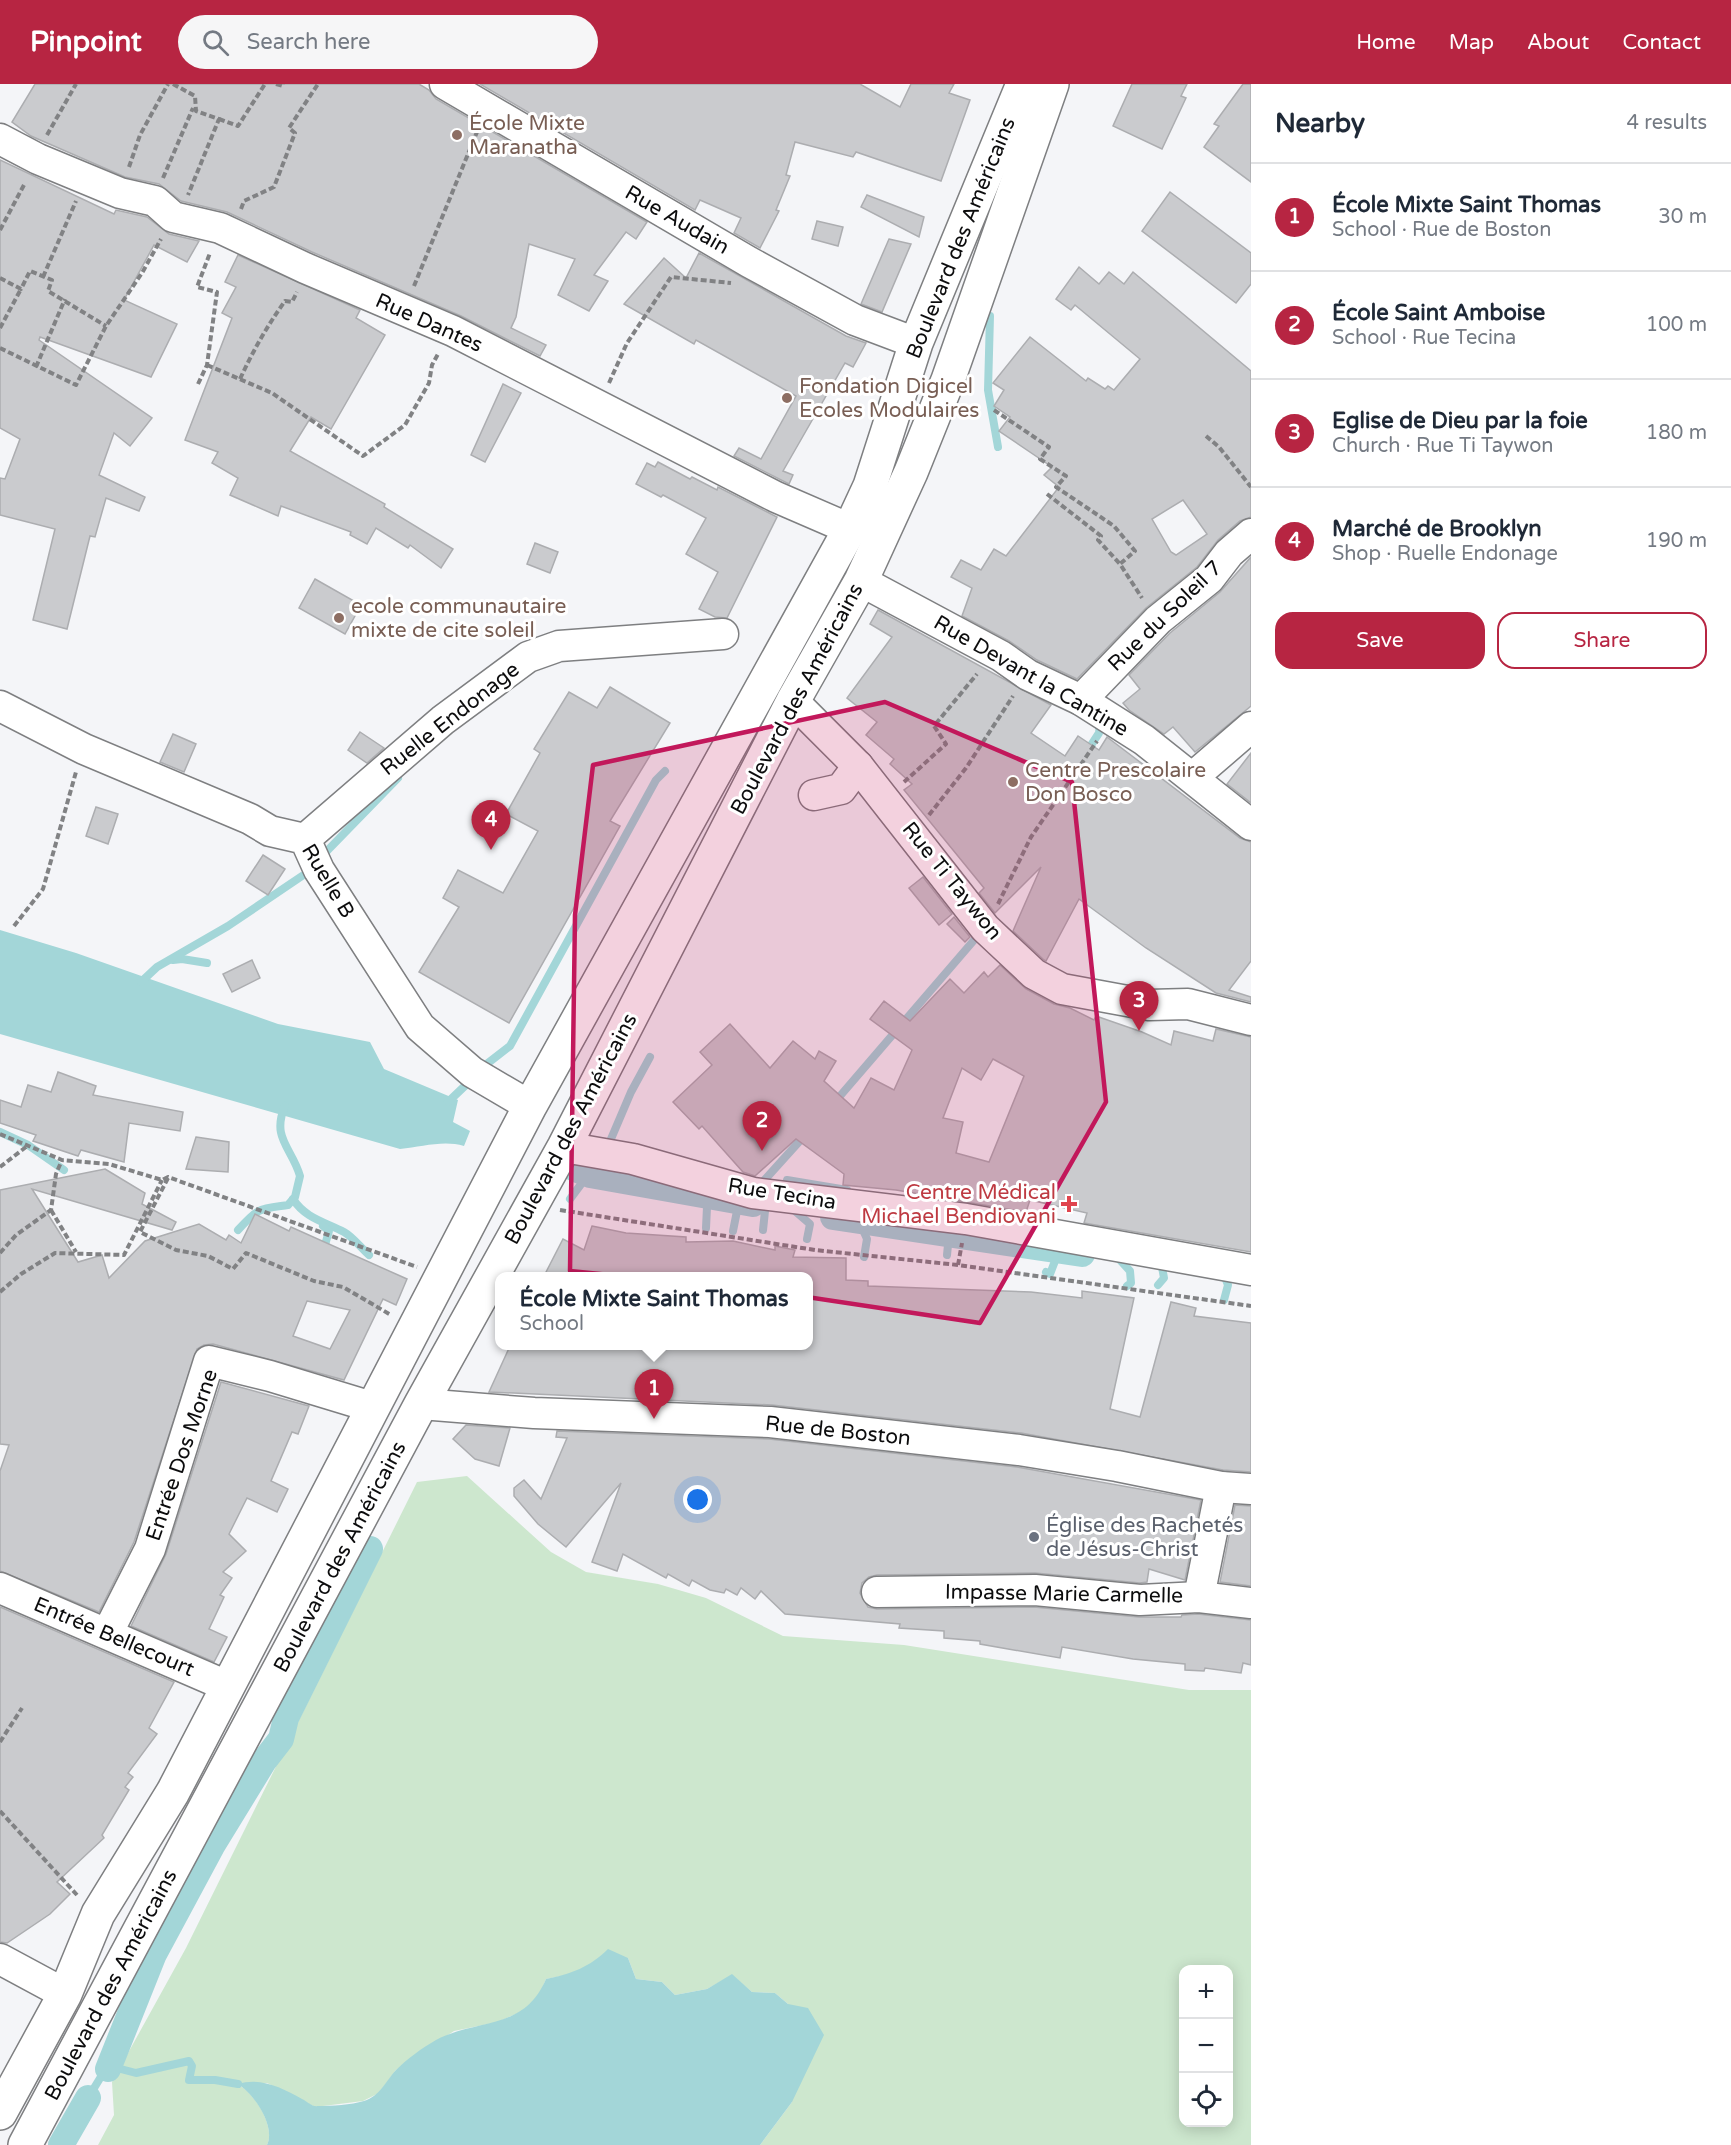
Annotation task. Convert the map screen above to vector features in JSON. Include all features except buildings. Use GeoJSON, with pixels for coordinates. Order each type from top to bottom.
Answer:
{"type":"FeatureCollection","features":[{"type":"Feature","properties":{"kind":"main road","name":"Boulevard des Américains"},"geometry":{"type":"LineString","coordinates":[[0,2113],[65,1994],[98,1914],[173,1792],[530,1106],[850,529],[870,486],[916,343],[1023,84]]}},
{"type":"Feature","properties":{"kind":"main road","name":"Boulevard des Américains"},"geometry":{"type":"LineString","coordinates":[[495,1272],[564,1147],[793,701],[861,581],[911,472],[948,380],[1052,84]]}},
{"type":"Feature","properties":{"kind":"main road","name":"Boulevard des Américains"},"geometry":{"type":"LineString","coordinates":[[26,2145],[421,1404],[495,1273]]}},
{"type":"Feature","properties":{"kind":"street","name":"Rue Audain"},"geometry":{"type":"LineString","coordinates":[[445,84],[496,96],[749,262],[855,320],[916,343]]}},
{"type":"Feature","properties":{"kind":"street","name":"Rue Dantes"},"geometry":{"type":"LineString","coordinates":[[0,139],[38,159],[120,193],[220,228],[305,268],[453,331],[776,497],[850,529]]}},
{"type":"Feature","properties":{"kind":"street","name":"Rue du Soleil 7"},"geometry":{"type":"LineString","coordinates":[[1081,700],[1158,620],[1209,579],[1229,553],[1251,534]]}},
{"type":"Feature","properties":{"kind":"street","name":"Rue Devant la Cantine"},"geometry":{"type":"LineString","coordinates":[[861,581],[993,654],[1001,656],[1028,675],[1081,700],[1193,777],[1251,825]]}},
{"type":"Feature","properties":{"kind":"street","name":"Ruelle Endonage"},"geometry":{"type":"LineString","coordinates":[[305,839],[442,720],[528,657],[559,646],[723,634]]}},
{"type":"Feature","properties":{"kind":"street","name":"Rue Ti Taywon"},"geometry":{"type":"LineString","coordinates":[[793,701],[858,766],[886,799],[985,928],[1034,974],[1062,990],[1149,1005],[1188,1004],[1251,1020]]}},
{"type":"Feature","properties":{"kind":"street","name":"Ruelle B"},"geometry":{"type":"LineString","coordinates":[[0,706],[84,749],[250,819],[270,831],[305,839],[319,870],[420,1027],[472,1072],[530,1106]]}},
{"type":"Feature","properties":{"kind":"street"},"geometry":{"type":"LineString","coordinates":[[1193,777],[1251,727]]}},
{"type":"Feature","properties":{"kind":"street"},"geometry":{"type":"LineString","coordinates":[[814,795],[840,789],[858,766]]}},
{"type":"Feature","properties":{"kind":"street","name":"Rue Tecina"},"geometry":{"type":"LineString","coordinates":[[564,1147],[633,1159],[753,1193],[966,1219],[1251,1270]]}},
{"type":"Feature","properties":{"kind":"street","name":"Entrée Dos Morne"},"geometry":{"type":"LineString","coordinates":[[108,1632],[150,1549],[209,1361],[270,1376],[372,1407]]}},
{"type":"Feature","properties":{"kind":"street","name":"Rue de Boston"},"geometry":{"type":"LineString","coordinates":[[421,1404],[534,1413],[782,1424],[1019,1450],[1117,1466],[1221,1487],[1251,1489]]}},
{"type":"Feature","properties":{"kind":"street"},"geometry":{"type":"LineString","coordinates":[[1199,1597],[1221,1487]]}},
{"type":"Feature","properties":{"kind":"street","name":"Entrée Bellecourt"},"geometry":{"type":"LineString","coordinates":[[0,1588],[108,1632],[228,1686]]}},
{"type":"Feature","properties":{"kind":"street","name":"Impasse Marie Carmelle"},"geometry":{"type":"LineString","coordinates":[[877,1592],[1014,1589],[1072,1594],[1089,1593],[1140,1600],[1199,1597],[1251,1603]]}},
{"type":"Feature","properties":{"kind":"street"},"geometry":{"type":"LineString","coordinates":[[0,1959],[65,1994]]}},
{"type":"Feature","properties":{"kind":"path"},"geometry":{"type":"LineString","coordinates":[[0,230],[38,159],[48,132],[76,84]]}},
{"type":"Feature","properties":{"kind":"path"},"geometry":{"type":"LineString","coordinates":[[120,193],[140,135],[168,84]]}},
{"type":"Feature","properties":{"kind":"path"},"geometry":{"type":"LineString","coordinates":[[173,84],[195,96]]}},
{"type":"Feature","properties":{"kind":"path"},"geometry":{"type":"LineString","coordinates":[[195,96],[196,111],[238,126],[265,84]]}},
{"type":"Feature","properties":{"kind":"path"},"geometry":{"type":"LineString","coordinates":[[276,84],[282,86],[283,84]]}},
{"type":"Feature","properties":{"kind":"path"},"geometry":{"type":"LineString","coordinates":[[198,384],[207,364],[217,292],[197,287],[220,228],[234,225],[244,201],[274,187],[295,133],[289,128],[318,84]]}},
{"type":"Feature","properties":{"kind":"path"},"geometry":{"type":"LineString","coordinates":[[0,348],[76,385],[106,326],[142,273],[164,209],[167,166],[193,111],[195,96]]}},
{"type":"Feature","properties":{"kind":"path"},"geometry":{"type":"LineString","coordinates":[[405,312],[441,219],[462,174],[474,138],[496,96]]}},
{"type":"Feature","properties":{"kind":"path"},"geometry":{"type":"LineString","coordinates":[[164,209],[183,208],[219,119]]}},
{"type":"Feature","properties":{"kind":"path"},"geometry":{"type":"LineString","coordinates":[[43,277],[86,179]]}},
{"type":"Feature","properties":{"kind":"path"},"geometry":{"type":"LineString","coordinates":[[599,406],[627,343],[671,277],[730,284],[749,262]]}},
{"type":"Feature","properties":{"kind":"path"},"geometry":{"type":"LineString","coordinates":[[240,379],[259,339],[285,301],[292,302],[305,268]]}},
{"type":"Feature","properties":{"kind":"path"},"geometry":{"type":"LineString","coordinates":[[0,328],[30,271],[52,280],[48,291],[65,299],[106,326]]}},
{"type":"Feature","properties":{"kind":"path"},"geometry":{"type":"LineString","coordinates":[[0,278],[21,289]]}},
{"type":"Feature","properties":{"kind":"path"},"geometry":{"type":"LineString","coordinates":[[36,367],[65,299]]}},
{"type":"Feature","properties":{"kind":"path"},"geometry":{"type":"LineString","coordinates":[[207,364],[272,393],[363,456],[405,426],[429,383],[432,364],[453,331]]}},
{"type":"Feature","properties":{"kind":"path"},"geometry":{"type":"LineString","coordinates":[[994,410],[1049,447],[1041,459],[1066,476],[1056,487],[1114,526],[1135,551],[1120,564]]}},
{"type":"Feature","properties":{"kind":"path"},"geometry":{"type":"LineString","coordinates":[[1206,436],[1219,447],[1251,487]]}},
{"type":"Feature","properties":{"kind":"path"},"geometry":{"type":"LineString","coordinates":[[1047,494],[1101,536],[1098,540],[1120,564],[1158,620]]}},
{"type":"Feature","properties":{"kind":"path"},"geometry":{"type":"LineString","coordinates":[[886,799],[946,744],[934,726],[966,690],[993,654]]}},
{"type":"Feature","properties":{"kind":"path"},"geometry":{"type":"LineString","coordinates":[[914,834],[966,768],[1028,675]]}},
{"type":"Feature","properties":{"kind":"path"},"geometry":{"type":"LineString","coordinates":[[985,928],[1031,837],[1111,720]]}},
{"type":"Feature","properties":{"kind":"path"},"geometry":{"type":"LineString","coordinates":[[14,926],[43,889],[69,792],[84,749]]}},
{"type":"Feature","properties":{"kind":"path"},"geometry":{"type":"LineString","coordinates":[[0,1134],[26,1147],[62,1160],[108,1164],[162,1180]]}},
{"type":"Feature","properties":{"kind":"path"},"geometry":{"type":"LineString","coordinates":[[0,1167],[26,1147]]}},
{"type":"Feature","properties":{"kind":"path"},"geometry":{"type":"LineString","coordinates":[[62,1160],[56,1174],[51,1210],[76,1252]]}},
{"type":"Feature","properties":{"kind":"path"},"geometry":{"type":"LineString","coordinates":[[168,1177],[140,1232],[176,1250],[208,1256],[232,1269],[246,1253],[314,1281],[343,1287],[413,1328]]}},
{"type":"Feature","properties":{"kind":"path"},"geometry":{"type":"LineString","coordinates":[[0,1292],[21,1274],[55,1253],[124,1255],[162,1180],[168,1177],[442,1276]]}},
{"type":"Feature","properties":{"kind":"path"},"geometry":{"type":"LineString","coordinates":[[533,1205],[815,1250],[958,1265],[1251,1306]]}},
{"type":"Feature","properties":{"kind":"path"},"geometry":{"type":"LineString","coordinates":[[0,1253],[15,1235],[51,1210]]}},
{"type":"Feature","properties":{"kind":"path"},"geometry":{"type":"LineString","coordinates":[[0,1742],[22,1708]]}},
{"type":"Feature","properties":{"kind":"path"},"geometry":{"type":"LineString","coordinates":[[0,1811],[62,1881],[98,1914]]}},
{"type":"Feature","properties":{"kind":"highlighted area"},"geometry":{"type":"Polygon","coordinates":[[[885,702],[1072,782],[1106,1102],[980,1323],[761,1290],[570,1271],[575,915],[593,765],[885,702]]]}},
{"type":"Feature","properties":{"kind":"green space"},"geometry":{"type":"Polygon","coordinates":[[[467,1476],[551,1552],[586,1572],[658,1584],[706,1598],[783,1636],[904,1645],[1189,1690],[1251,1690],[1251,2145],[760,2145],[792,2102],[788,2004],[775,1993],[752,1992],[732,1975],[707,1989],[675,1995],[662,1982],[636,1979],[628,1958],[596,1961],[572,1974],[546,1979],[539,1996],[527,2009],[498,2022],[454,2031],[396,2070],[379,2093],[363,2101],[315,2107],[267,2083],[239,2085],[257,2103],[266,2120],[269,2129],[267,2145],[98,2145],[114,2115],[112,2082],[186,1948],[417,1482],[467,1476]]]}},
{"type":"Feature","properties":{"kind":"water"},"geometry":{"type":"Polygon","coordinates":[[[0,930],[76,953],[278,1024],[370,1042],[384,1069],[458,1100],[453,1122],[470,1131],[464,1146],[440,1144],[400,1149],[0,1034],[0,930]]]}},
{"type":"Feature","properties":{"kind":"water"},"geometry":{"type":"Polygon","coordinates":[[[608,1949],[628,1958],[636,1979],[662,1982],[675,1995],[707,1989],[732,1974],[752,1992],[775,1993],[788,2004],[808,2008],[824,2035],[792,2102],[760,2145],[267,2145],[269,2129],[262,2111],[251,2095],[238,2084],[255,2082],[271,2085],[316,2106],[341,2105],[370,2099],[396,2070],[431,2043],[452,2033],[513,2015],[537,1996],[546,1979],[580,1969],[608,1949]]]}},
{"type":"Feature","properties":{"kind":"waterway"},"geometry":{"type":"LineString","coordinates":[[990,316],[988,390],[998,447]]}},
{"type":"Feature","properties":{"kind":"waterway"},"geometry":{"type":"LineString","coordinates":[[1086,753],[1099,733],[1100,722]]}},
{"type":"Feature","properties":{"kind":"waterway"},"geometry":{"type":"LineString","coordinates":[[488,1063],[510,1046],[656,780],[665,771]]}},
{"type":"Feature","properties":{"kind":"waterway"},"geometry":{"type":"LineString","coordinates":[[325,853],[398,778]]}},
{"type":"Feature","properties":{"kind":"waterway"},"geometry":{"type":"LineString","coordinates":[[141,982],[157,967],[228,926],[302,876]]}},
{"type":"Feature","properties":{"kind":"waterway"},"geometry":{"type":"LineString","coordinates":[[834,1103],[981,932]]}},
{"type":"Feature","properties":{"kind":"waterway"},"geometry":{"type":"LineString","coordinates":[[173,960],[207,963]]}},
{"type":"Feature","properties":{"kind":"waterway"},"geometry":{"type":"LineString","coordinates":[[608,1146],[631,1092],[650,1057]]}},
{"type":"Feature","properties":{"kind":"waterway"},"geometry":{"type":"LineString","coordinates":[[448,1102],[469,1082]]}},
{"type":"Feature","properties":{"kind":"waterway"},"geometry":{"type":"LineString","coordinates":[[238,1230],[260,1210],[288,1205],[295,1197],[300,1176],[281,1135],[281,1117],[285,1106]]}},
{"type":"Feature","properties":{"kind":"waterway"},"geometry":{"type":"LineString","coordinates":[[0,1132],[28,1145],[64,1170]]}},
{"type":"Feature","properties":{"kind":"waterway"},"geometry":{"type":"LineString","coordinates":[[760,1185],[806,1134]]}},
{"type":"Feature","properties":{"kind":"waterway"},"geometry":{"type":"LineString","coordinates":[[570,1199],[599,1160]]}},
{"type":"Feature","properties":{"kind":"waterway"},"geometry":{"type":"LineString","coordinates":[[575,1169],[590,1175],[753,1204]]}},
{"type":"Feature","properties":{"kind":"waterway"},"geometry":{"type":"LineString","coordinates":[[787,1180],[847,1190]]}},
{"type":"Feature","properties":{"kind":"waterway"},"geometry":{"type":"LineString","coordinates":[[703,1196],[707,1207],[706,1228]]}},
{"type":"Feature","properties":{"kind":"waterway"},"geometry":{"type":"LineString","coordinates":[[293,1199],[309,1215],[347,1234],[369,1255]]}},
{"type":"Feature","properties":{"kind":"waterway"},"geometry":{"type":"LineString","coordinates":[[733,1231],[737,1211],[735,1202]]}},
{"type":"Feature","properties":{"kind":"waterway"},"geometry":{"type":"LineString","coordinates":[[760,1206],[765,1211],[763,1230]]}},
{"type":"Feature","properties":{"kind":"waterway"},"geometry":{"type":"LineString","coordinates":[[795,1211],[810,1224],[807,1239]]}},
{"type":"Feature","properties":{"kind":"waterway"},"geometry":{"type":"LineString","coordinates":[[833,1217],[1082,1254]]}},
{"type":"Feature","properties":{"kind":"waterway"},"geometry":{"type":"LineString","coordinates":[[859,1221],[867,1239],[864,1257]]}},
{"type":"Feature","properties":{"kind":"waterway"},"geometry":{"type":"LineString","coordinates":[[323,1226],[329,1231],[323,1252]]}},
{"type":"Feature","properties":{"kind":"waterway"},"geometry":{"type":"LineString","coordinates":[[941,1233],[948,1245],[947,1255]]}},
{"type":"Feature","properties":{"kind":"waterway"},"geometry":{"type":"LineString","coordinates":[[1046,1272],[1050,1274],[1055,1261],[1047,1249]]}},
{"type":"Feature","properties":{"kind":"waterway"},"geometry":{"type":"LineString","coordinates":[[1120,1260],[1130,1271],[1131,1283],[1127,1286]]}},
{"type":"Feature","properties":{"kind":"waterway"},"geometry":{"type":"LineString","coordinates":[[1158,1285],[1164,1278],[1162,1267]]}},
{"type":"Feature","properties":{"kind":"waterway"},"geometry":{"type":"LineString","coordinates":[[1224,1300],[1228,1285],[1225,1277]]}},
{"type":"Feature","properties":{"kind":"waterway"},"geometry":{"type":"LineString","coordinates":[[108,2069],[154,1954],[212,1846],[264,1761],[281,1739],[286,1718],[370,1549]]}},
{"type":"Feature","properties":{"kind":"waterway"},"geometry":{"type":"LineString","coordinates":[[81,2098],[88,2098],[102,2075],[113,2067],[136,2073],[189,2061],[192,2066],[189,2080],[215,2080],[238,2084]]}},
{"type":"Feature","properties":{"kind":"waterway"},"geometry":{"type":"LineString","coordinates":[[61,2145],[88,2098]]}},
{"type":"Feature","properties":{"kind":"place","name":"École Mixte Maranatha"},"geometry":{"type":"Point","coordinates":[457,135]}},
{"type":"Feature","properties":{"kind":"place","name":"Fondation Digicel Ecoles Modulaires"},"geometry":{"type":"Point","coordinates":[787,398]}},
{"type":"Feature","properties":{"kind":"place","name":"ecole communautaire mixte de cite soleil"},"geometry":{"type":"Point","coordinates":[339,618]}},
{"type":"Feature","properties":{"kind":"place","name":"Centre Prescolaire Don Bosco"},"geometry":{"type":"Point","coordinates":[1013,782]}},
{"type":"Feature","properties":{"kind":"place","name":"Marché de Brooklyn"},"geometry":{"type":"Point","coordinates":[491,850]}},
{"type":"Feature","properties":{"kind":"place","name":"Eglise de Dieu par la foie"},"geometry":{"type":"Point","coordinates":[1139,1031]}},
{"type":"Feature","properties":{"kind":"place","name":"École Saint Amboise"},"geometry":{"type":"Point","coordinates":[762,1151]}},
{"type":"Feature","properties":{"kind":"place","name":"Centre Médical Michael Bendiovani"},"geometry":{"type":"Point","coordinates":[1069,1204]}},
{"type":"Feature","properties":{"kind":"place","name":"École Mixte Saint Thomas"},"geometry":{"type":"Point","coordinates":[654,1419]}},
{"type":"Feature","properties":{"kind":"place","name":"Église des Rachetés de Jésus-Christ"},"geometry":{"type":"Point","coordinates":[1034,1537]}}]}
